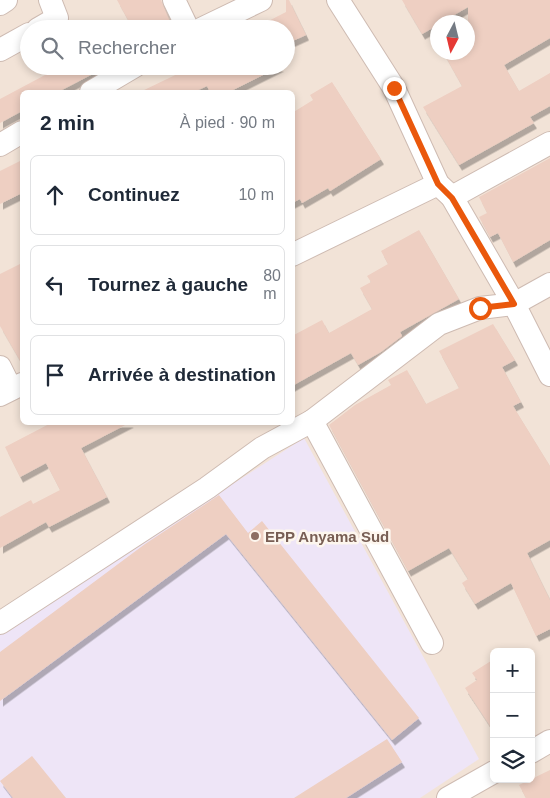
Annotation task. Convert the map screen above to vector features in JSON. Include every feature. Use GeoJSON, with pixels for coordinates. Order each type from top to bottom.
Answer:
{"type":"FeatureCollection","features":[{"type":"Feature","properties":{"kind":"street"},"geometry":{"type":"LineString","coordinates":[[0,4],[6,0]]}},
{"type":"Feature","properties":{"kind":"street"},"geometry":{"type":"LineString","coordinates":[[50,0],[57,18],[54,20]]}},
{"type":"Feature","properties":{"kind":"street"},"geometry":{"type":"LineString","coordinates":[[174,0],[184,20]]}},
{"type":"Feature","properties":{"kind":"street"},"geometry":{"type":"LineString","coordinates":[[220,20],[261,0]]}},
{"type":"Feature","properties":{"kind":"street"},"geometry":{"type":"LineString","coordinates":[[338,0],[394,88],[445,191],[514,304],[550,375]]}},
{"type":"Feature","properties":{"kind":"street"},"geometry":{"type":"LineString","coordinates":[[0,50],[20,39]]}},
{"type":"Feature","properties":{"kind":"street"},"geometry":{"type":"LineString","coordinates":[[93,90],[119,75]]}},
{"type":"Feature","properties":{"kind":"street"},"geometry":{"type":"LineString","coordinates":[[0,146],[20,133]]}},
{"type":"Feature","properties":{"kind":"street"},"geometry":{"type":"LineString","coordinates":[[295,254],[445,191],[550,143]]}},
{"type":"Feature","properties":{"kind":"street"},"geometry":{"type":"LineString","coordinates":[[0,623],[208,488],[262,448],[288,432],[312,421],[439,324],[480,308],[514,304],[550,284]]}},
{"type":"Feature","properties":{"kind":"street"},"geometry":{"type":"LineString","coordinates":[[0,367],[11,389]]}},
{"type":"Feature","properties":{"kind":"street"},"geometry":{"type":"LineString","coordinates":[[312,421],[432,643]]}},
{"type":"Feature","properties":{"kind":"street"},"geometry":{"type":"LineString","coordinates":[[535,750],[550,741]]}},
{"type":"Feature","properties":{"kind":"street"},"geometry":{"type":"LineString","coordinates":[[448,798],[490,774]]}},
{"type":"Feature","properties":{"kind":"shaded area"},"geometry":{"type":"Polygon","coordinates":[[[0,0],[550,0],[550,798],[0,798],[0,0]]]}},
{"type":"Feature","properties":{"kind":"shaded area","name":"EPP Anyama Sud"},"geometry":{"type":"Polygon","coordinates":[[[304,438],[479,759],[420,798],[0,798],[0,634],[304,438]]]}},
{"type":"Feature","properties":{"kind":"building"},"geometry":{"type":"Polygon","coordinates":[[[117,0],[161,0],[169,20],[128,20],[117,0]]]}},
{"type":"Feature","properties":{"kind":"building"},"geometry":{"type":"Polygon","coordinates":[[[286,0],[289,0],[306,35],[295,40],[295,20],[270,20],[286,12],[286,0]]]}},
{"type":"Feature","properties":{"kind":"building"},"geometry":{"type":"Polygon","coordinates":[[[402,0],[550,0],[550,38],[504,65],[519,91],[550,73],[550,106],[530,117],[534,123],[459,165],[423,107],[462,86],[447,60],[475,60],[475,15],[468,15],[468,7],[454,15],[430,15],[430,30],[422,34],[402,0]]]}},
{"type":"Feature","properties":{"kind":"building"},"geometry":{"type":"Polygon","coordinates":[[[45,75],[91,75],[62,90],[20,90],[20,112],[0,123],[0,99],[45,75]]]}},
{"type":"Feature","properties":{"kind":"building"},"geometry":{"type":"Polygon","coordinates":[[[175,75],[263,75],[233,90],[209,90],[207,86],[198,90],[144,90],[175,75]]]}},
{"type":"Feature","properties":{"kind":"building"},"geometry":{"type":"Polygon","coordinates":[[[332,82],[381,159],[330,191],[328,188],[302,203],[300,199],[295,202],[295,111],[313,100],[310,95],[332,82]]]}},
{"type":"Feature","properties":{"kind":"building"},"geometry":{"type":"Polygon","coordinates":[[[550,158],[550,240],[513,262],[498,233],[490,237],[479,217],[487,213],[479,197],[550,158]]]}},
{"type":"Feature","properties":{"kind":"building"},"geometry":{"type":"Polygon","coordinates":[[[20,161],[20,194],[0,204],[0,171],[20,161]]]}},
{"type":"Feature","properties":{"kind":"building"},"geometry":{"type":"Polygon","coordinates":[[[419,230],[459,299],[400,332],[402,336],[381,352],[358,365],[351,353],[295,384],[295,334],[322,320],[329,333],[372,309],[360,288],[371,282],[367,276],[388,264],[381,251],[419,230]]]}},
{"type":"Feature","properties":{"kind":"building"},"geometry":{"type":"Polygon","coordinates":[[[20,264],[20,361],[0,326],[0,274],[20,264]]]}},
{"type":"Feature","properties":{"kind":"building"},"geometry":{"type":"Polygon","coordinates":[[[493,324],[515,360],[502,367],[521,402],[513,406],[550,466],[550,540],[527,553],[550,600],[550,629],[536,636],[511,583],[475,604],[462,583],[468,579],[449,548],[408,571],[329,425],[355,405],[391,385],[388,380],[407,370],[426,404],[459,388],[439,351],[493,324]]]}},
{"type":"Feature","properties":{"kind":"building"},"geometry":{"type":"Polygon","coordinates":[[[47,425],[125,425],[81,448],[107,497],[49,527],[46,522],[0,548],[0,517],[31,500],[33,504],[60,490],[46,463],[20,477],[5,447],[47,425]]]}},
{"type":"Feature","properties":{"kind":"building"},"geometry":{"type":"Polygon","coordinates":[[[219,495],[248,533],[262,521],[419,718],[392,740],[226,534],[0,701],[0,652],[145,544],[219,495]]]}},
{"type":"Feature","properties":{"kind":"building"},"geometry":{"type":"Polygon","coordinates":[[[490,662],[490,726],[465,688],[477,680],[472,673],[490,662]]]}},
{"type":"Feature","properties":{"kind":"building"},"geometry":{"type":"Polygon","coordinates":[[[387,739],[402,762],[346,798],[294,798],[387,739]]]}},
{"type":"Feature","properties":{"kind":"building"},"geometry":{"type":"Polygon","coordinates":[[[32,756],[66,798],[13,798],[0,781],[32,756]]]}},
{"type":"Feature","properties":{"kind":"building"},"geometry":{"type":"Polygon","coordinates":[[[550,770],[550,798],[526,798],[519,785],[535,783],[535,777],[550,770]]]}},
{"type":"Feature","properties":{"kind":"place","name":"EPP Anyama Sud"},"geometry":{"type":"Point","coordinates":[255,536]}},
{"type":"Feature","properties":{"kind":"route"},"geometry":{"type":"LineString","coordinates":[[394,88],[438,184],[452,198],[514,304],[480,308]]}}]}
